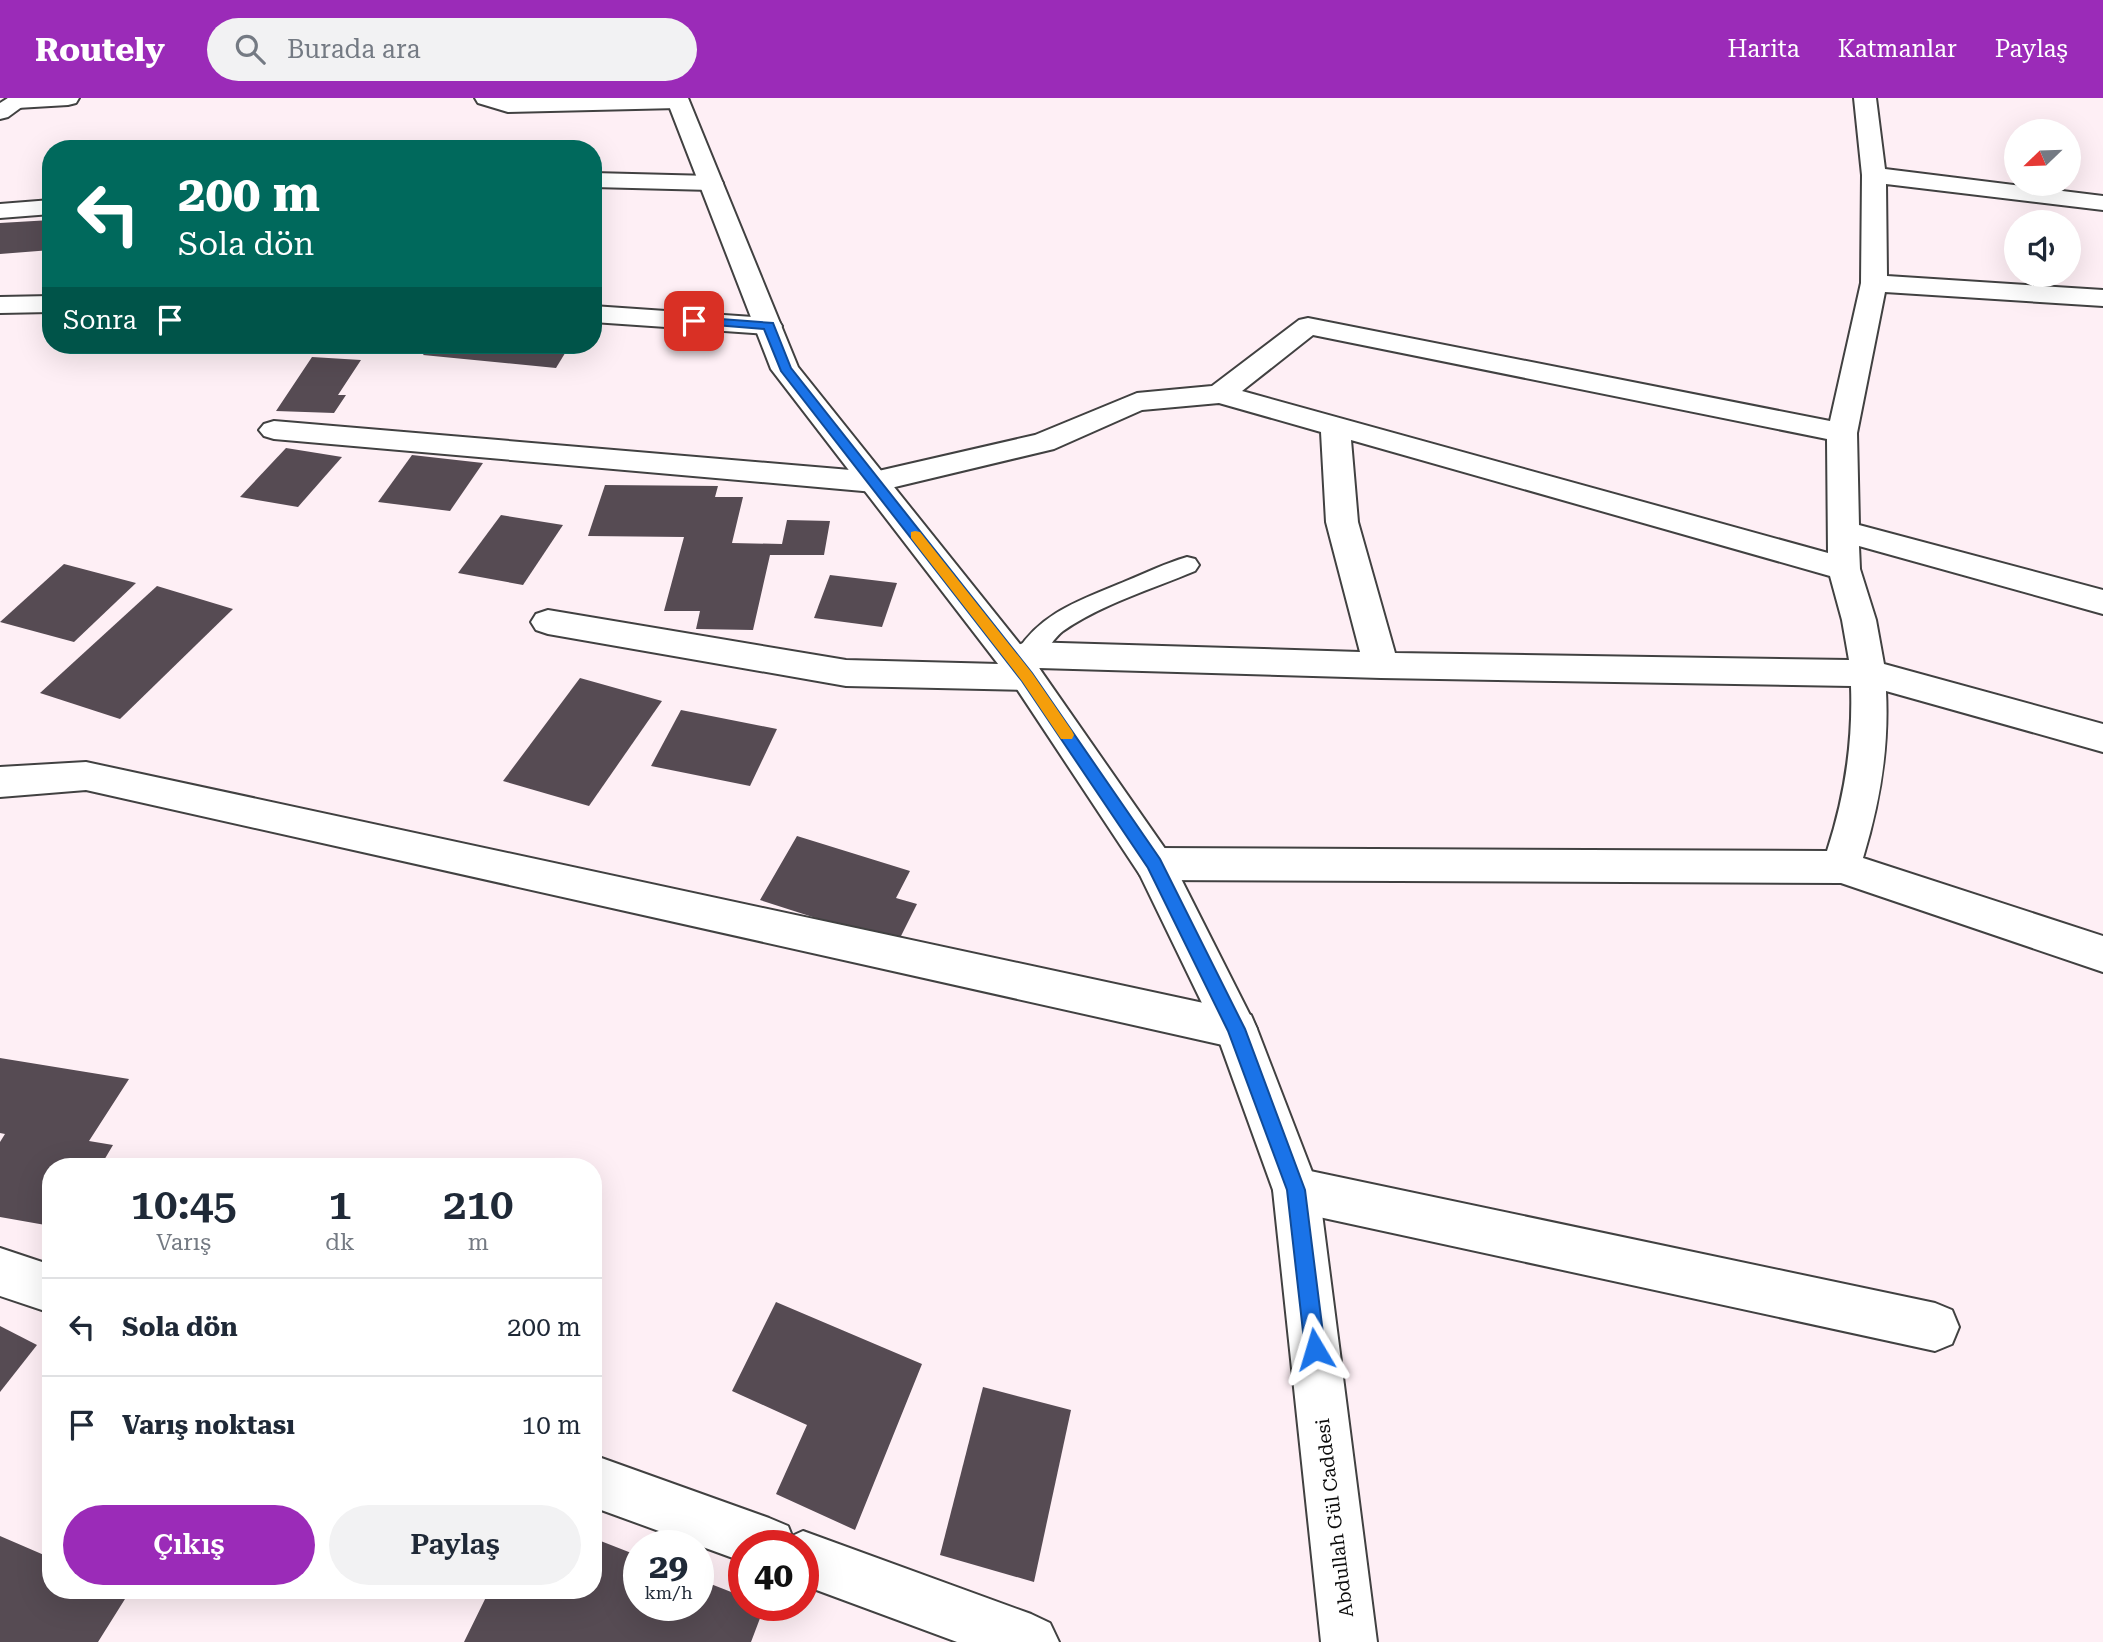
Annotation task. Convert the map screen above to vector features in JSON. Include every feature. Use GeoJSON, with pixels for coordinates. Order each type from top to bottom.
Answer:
{"type":"FeatureCollection","features":[{"type":"Feature","properties":{"kind":"street"},"geometry":{"type":"LineString","coordinates":[[13,104],[68,98]]}},
{"type":"Feature","properties":{"kind":"street"},"geometry":{"type":"LineString","coordinates":[[486,98],[508,105],[678,100]]}},
{"type":"Feature","properties":{"kind":"street"},"geometry":{"type":"LineString","coordinates":[[1841,867],[1857,817],[1867,768],[1870,720],[1868,674],[1859,620],[1844,569],[1842,433],[1874,283],[1874,175],[1865,98]]}},
{"type":"Feature","properties":{"kind":"street","name":"Abdullah Gül Caddesi"},"geometry":{"type":"LineString","coordinates":[[678,100],[785,369],[1022,664],[1154,864],[1236,1029],[1296,1190],[1349,1642]]}},
{"type":"Feature","properties":{"kind":"street"},"geometry":{"type":"LineString","coordinates":[[1874,175],[2103,204]]}},
{"type":"Feature","properties":{"kind":"street"},"geometry":{"type":"LineString","coordinates":[[602,180],[711,183]]}},
{"type":"Feature","properties":{"kind":"street"},"geometry":{"type":"LineString","coordinates":[[0,211],[42,208]]}},
{"type":"Feature","properties":{"kind":"street"},"geometry":{"type":"LineString","coordinates":[[1874,283],[2103,298]]}},
{"type":"Feature","properties":{"kind":"street"},"geometry":{"type":"LineString","coordinates":[[0,305],[42,304]]}},
{"type":"Feature","properties":{"kind":"street"},"geometry":{"type":"LineString","coordinates":[[602,315],[769,326]]}},
{"type":"Feature","properties":{"kind":"street"},"geometry":{"type":"LineString","coordinates":[[1220,394],[1308,327],[1842,433]]}},
{"type":"Feature","properties":{"kind":"street"},"geometry":{"type":"LineString","coordinates":[[274,430],[874,482],[1044,442],[1137,402],[1220,394],[1844,569]]}},
{"type":"Feature","properties":{"kind":"street"},"geometry":{"type":"LineString","coordinates":[[1335,426],[1342,522],[1381,665]]}},
{"type":"Feature","properties":{"kind":"street"},"geometry":{"type":"LineString","coordinates":[[1843,531],[2103,602]]}},
{"type":"Feature","properties":{"kind":"street"},"geometry":{"type":"LineString","coordinates":[[548,622],[846,673],[1022,664],[1381,665],[1868,674],[2103,738]]}},
{"type":"Feature","properties":{"kind":"street"},"geometry":{"type":"LineString","coordinates":[[0,782],[86,776],[1236,1029]]}},
{"type":"Feature","properties":{"kind":"street"},"geometry":{"type":"LineString","coordinates":[[1154,864],[1841,867],[2103,954]]}},
{"type":"Feature","properties":{"kind":"street"},"geometry":{"type":"LineString","coordinates":[[1296,1190],[1935,1327]]}},
{"type":"Feature","properties":{"kind":"street"},"geometry":{"type":"LineString","coordinates":[[0,1272],[42,1286]]}},
{"type":"Feature","properties":{"kind":"street"},"geometry":{"type":"LineString","coordinates":[[602,1483],[728,1530]]}},
{"type":"Feature","properties":{"kind":"street"},"geometry":{"type":"LineString","coordinates":[[819,1564],[1031,1642]]}},
{"type":"Feature","properties":{"kind":"lane"},"geometry":{"type":"LineString","coordinates":[[1022,664],[1048,630],[1072,613],[1187,565]]}},
{"type":"Feature","properties":{"kind":"building"},"geometry":{"type":"Polygon","coordinates":[[[42,221],[42,251],[0,254],[0,223],[42,221]]]}},
{"type":"Feature","properties":{"kind":"building"},"geometry":{"type":"Polygon","coordinates":[[[424,354],[565,354],[556,368],[424,354]]]}},
{"type":"Feature","properties":{"kind":"building"},"geometry":{"type":"Polygon","coordinates":[[[312,357],[361,360],[338,395],[346,395],[334,413],[276,411],[312,357]]]}},
{"type":"Feature","properties":{"kind":"building"},"geometry":{"type":"Polygon","coordinates":[[[286,448],[342,457],[298,507],[240,497],[286,448]]]}},
{"type":"Feature","properties":{"kind":"building"},"geometry":{"type":"Polygon","coordinates":[[[412,455],[483,463],[450,511],[378,502],[412,455]]]}},
{"type":"Feature","properties":{"kind":"building"},"geometry":{"type":"Polygon","coordinates":[[[605,485],[718,486],[715,497],[743,497],[732,543],[782,544],[787,520],[830,521],[824,555],[770,555],[753,630],[696,629],[700,611],[664,611],[684,537],[588,536],[605,485]]]}},
{"type":"Feature","properties":{"kind":"building"},"geometry":{"type":"Polygon","coordinates":[[[501,515],[563,525],[523,585],[458,573],[501,515]]]}},
{"type":"Feature","properties":{"kind":"building"},"geometry":{"type":"Polygon","coordinates":[[[64,564],[136,583],[74,642],[0,622],[64,564]]]}},
{"type":"Feature","properties":{"kind":"building"},"geometry":{"type":"Polygon","coordinates":[[[830,575],[897,583],[882,627],[814,618],[830,575]]]}},
{"type":"Feature","properties":{"kind":"building"},"geometry":{"type":"Polygon","coordinates":[[[157,586],[233,609],[120,719],[40,693],[157,586]]]}},
{"type":"Feature","properties":{"kind":"building"},"geometry":{"type":"Polygon","coordinates":[[[580,678],[662,701],[589,806],[503,781],[580,678]]]}},
{"type":"Feature","properties":{"kind":"building"},"geometry":{"type":"Polygon","coordinates":[[[681,710],[777,729],[750,786],[651,766],[681,710]]]}},
{"type":"Feature","properties":{"kind":"building"},"geometry":{"type":"Polygon","coordinates":[[[797,836],[910,871],[896,898],[917,904],[897,944],[760,900],[797,836]]]}},
{"type":"Feature","properties":{"kind":"building"},"geometry":{"type":"Polygon","coordinates":[[[0,1058],[129,1079],[89,1141],[113,1145],[105,1158],[42,1158],[42,1224],[0,1217],[0,1142],[5,1134],[0,1133],[0,1058]]]}},
{"type":"Feature","properties":{"kind":"building"},"geometry":{"type":"Polygon","coordinates":[[[776,1302],[922,1364],[855,1530],[776,1494],[807,1425],[732,1391],[776,1302]]]}},
{"type":"Feature","properties":{"kind":"building"},"geometry":{"type":"Polygon","coordinates":[[[0,1326],[37,1345],[0,1392],[0,1326]]]}},
{"type":"Feature","properties":{"kind":"building"},"geometry":{"type":"Polygon","coordinates":[[[983,1387],[1071,1410],[1034,1582],[940,1555],[983,1387]]]}},
{"type":"Feature","properties":{"kind":"building"},"geometry":{"type":"Polygon","coordinates":[[[0,1536],[42,1554],[42,1599],[125,1599],[98,1642],[0,1642],[0,1536]]]}},
{"type":"Feature","properties":{"kind":"building"},"geometry":{"type":"Polygon","coordinates":[[[602,1542],[623,1550],[623,1621],[714,1621],[714,1585],[728,1591],[728,1621],[759,1621],[751,1642],[464,1642],[485,1599],[602,1599],[602,1542]]]}},
{"type":"Feature","properties":{"kind":"slow traffic"},"geometry":{"type":"LineString","coordinates":[[915,535],[1027,677],[1066,735]]}},
{"type":"Feature","properties":{"kind":"route"},"geometry":{"type":"LineString","coordinates":[[694,321],[769,326],[785,369],[1027,677],[1154,864],[1236,1029],[1296,1190],[1315,1349]]}}]}
